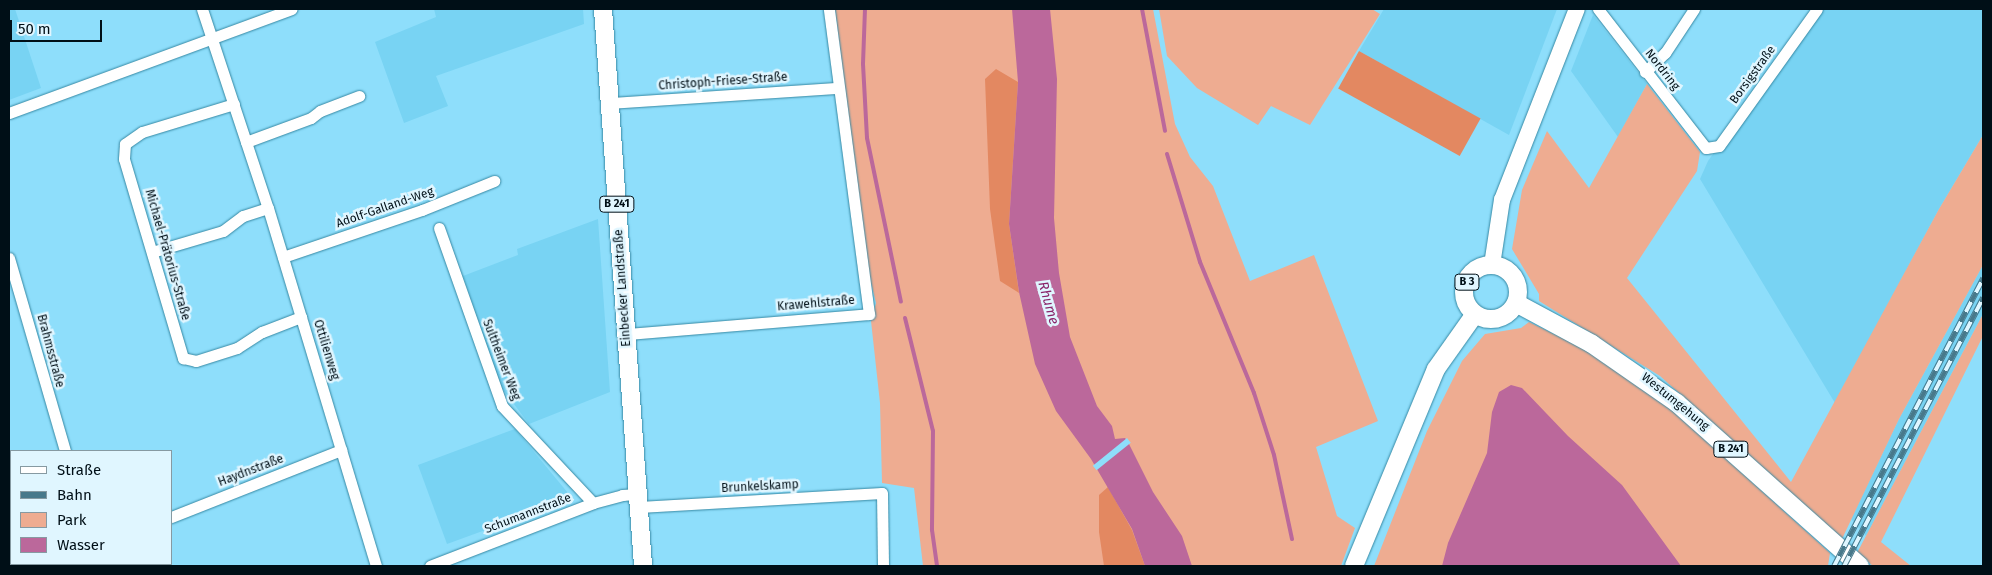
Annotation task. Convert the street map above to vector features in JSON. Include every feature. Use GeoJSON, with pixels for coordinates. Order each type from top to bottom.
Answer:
{"type":"FeatureCollection","features":[{"type":"Feature","properties":{"kind":"main road","name":"Einbecker Landstraße"},"geometry":{"type":"LineString","coordinates":[[603,9],[643,566]]}},
{"type":"Feature","properties":{"kind":"main road","name":"B 3"},"geometry":{"type":"LineString","coordinates":[[1492,266],[1502,200],[1578,9]]}},
{"type":"Feature","properties":{"kind":"main road","name":"B 3"},"geometry":{"type":"LineString","coordinates":[[1475,314],[1465,300],[1466,283],[1476,270],[1492,266],[1506,270],[1516,282],[1516,303]]}},
{"type":"Feature","properties":{"kind":"main road"},"geometry":{"type":"LineString","coordinates":[[1354,566],[1436,369],[1475,314],[1490,319],[1500,318],[1516,303]]}},
{"type":"Feature","properties":{"kind":"main road","name":"Westumgehung"},"geometry":{"type":"LineString","coordinates":[[1516,303],[1592,344],[1662,391],[1722,440],[1860,566]]}},
{"type":"Feature","properties":{"kind":"street","name":"Ottilienweg"},"geometry":{"type":"LineString","coordinates":[[202,9],[268,208],[376,566]]}},
{"type":"Feature","properties":{"kind":"street"},"geometry":{"type":"LineString","coordinates":[[9,113],[291,9]]}},
{"type":"Feature","properties":{"kind":"street"},"geometry":{"type":"LineString","coordinates":[[829,9],[838,88]]}},
{"type":"Feature","properties":{"kind":"street","name":"Nordring"},"geometry":{"type":"LineString","coordinates":[[1598,9],[1645,72],[1706,148]]}},
{"type":"Feature","properties":{"kind":"street"},"geometry":{"type":"LineString","coordinates":[[1645,72],[1665,53],[1694,9]]}},
{"type":"Feature","properties":{"kind":"street","name":"Borsigstraße"},"geometry":{"type":"LineString","coordinates":[[1706,148],[1719,146],[1817,9]]}},
{"type":"Feature","properties":{"kind":"street","name":"Christoph-Friese-Straße"},"geometry":{"type":"LineString","coordinates":[[610,103],[838,88]]}},
{"type":"Feature","properties":{"kind":"street","name":"Krawehlstraße"},"geometry":{"type":"LineString","coordinates":[[627,334],[869,314],[838,88]]}},
{"type":"Feature","properties":{"kind":"street"},"geometry":{"type":"LineString","coordinates":[[246,142],[311,118],[320,111],[359,96]]}},
{"type":"Feature","properties":{"kind":"street","name":"Michael-Prätorius-Straße"},"geometry":{"type":"LineString","coordinates":[[234,104],[142,132],[125,144],[124,159],[183,358],[196,361],[237,348],[262,332],[301,317]]}},
{"type":"Feature","properties":{"kind":"street","name":"Adolf-Galland-Weg"},"geometry":{"type":"LineString","coordinates":[[283,257],[422,210],[494,181]]}},
{"type":"Feature","properties":{"kind":"street"},"geometry":{"type":"LineString","coordinates":[[152,252],[223,230],[243,216],[268,208]]}},
{"type":"Feature","properties":{"kind":"street","name":"Sultheimer Weg"},"geometry":{"type":"LineString","coordinates":[[439,228],[502,406],[593,503]]}},
{"type":"Feature","properties":{"kind":"street","name":"Brahmsstraße"},"geometry":{"type":"LineString","coordinates":[[9,258],[65,450]]}},
{"type":"Feature","properties":{"kind":"street","name":"Haydnstraße"},"geometry":{"type":"LineString","coordinates":[[172,517],[342,450]]}},
{"type":"Feature","properties":{"kind":"street","name":"Brunkelskamp"},"geometry":{"type":"LineString","coordinates":[[639,500],[882,494],[883,566]]}},
{"type":"Feature","properties":{"kind":"street","name":"Schumannstraße"},"geometry":{"type":"LineString","coordinates":[[430,566],[593,503],[639,500]]}},
{"type":"Feature","properties":{"kind":"shaded area"},"geometry":{"type":"Polygon","coordinates":[[[9,9],[15,9],[41,88],[9,100],[9,9]]]}},
{"type":"Feature","properties":{"kind":"shaded area"},"geometry":{"type":"Polygon","coordinates":[[[434,9],[583,9],[584,24],[436,76],[448,106],[404,123],[375,42],[436,17],[434,9]]]}},
{"type":"Feature","properties":{"kind":"shaded area"},"geometry":{"type":"Polygon","coordinates":[[[1384,9],[1557,9],[1509,135],[1359,51],[1384,9]]]}},
{"type":"Feature","properties":{"kind":"shaded area"},"geometry":{"type":"Polygon","coordinates":[[[1817,9],[1983,9],[1983,135],[1939,209],[1835,403],[1700,179],[1708,161],[1817,9]]]}},
{"type":"Feature","properties":{"kind":"shaded area"},"geometry":{"type":"Polygon","coordinates":[[[1593,15],[1647,84],[1618,137],[1571,71],[1593,15]]]}},
{"type":"Feature","properties":{"kind":"shaded area"},"geometry":{"type":"Polygon","coordinates":[[[1359,51],[1481,118],[1460,156],[1338,89],[1359,51]]]}},
{"type":"Feature","properties":{"kind":"shaded area"},"geometry":{"type":"Polygon","coordinates":[[[996,69],[1018,82],[1009,224],[1019,293],[1000,281],[990,209],[985,79],[996,69]]]}},
{"type":"Feature","properties":{"kind":"shaded area"},"geometry":{"type":"Polygon","coordinates":[[[598,219],[610,392],[529,424],[501,387],[463,276],[518,255],[517,249],[598,219]]]}},
{"type":"Feature","properties":{"kind":"shaded area"},"geometry":{"type":"Polygon","coordinates":[[[1983,265],[1983,314],[1866,536],[1851,519],[1899,419],[1983,265]]]}},
{"type":"Feature","properties":{"kind":"shaded area"},"geometry":{"type":"Polygon","coordinates":[[[515,429],[568,493],[565,501],[447,544],[418,465],[515,429]]]}},
{"type":"Feature","properties":{"kind":"shaded area"},"geometry":{"type":"Polygon","coordinates":[[[1108,487],[1132,530],[1145,566],[1104,566],[1099,532],[1099,495],[1108,487]]]}},
{"type":"Feature","properties":{"kind":"green space"},"geometry":{"type":"Polygon","coordinates":[[[835,9],[1153,9],[1175,124],[1190,157],[1213,186],[1250,281],[1314,255],[1378,421],[1316,447],[1337,516],[1355,528],[1341,566],[923,566],[914,488],[882,483],[880,403],[871,321],[876,303],[867,267],[835,9]]]}},
{"type":"Feature","properties":{"kind":"green space"},"geometry":{"type":"Polygon","coordinates":[[[1159,9],[1372,9],[1380,14],[1310,125],[1271,106],[1258,125],[1197,88],[1167,56],[1159,9]]]}},
{"type":"Feature","properties":{"kind":"green space"},"geometry":{"type":"Polygon","coordinates":[[[1647,84],[1700,152],[1697,171],[1627,278],[1791,482],[1939,209],[1983,135],[1983,265],[1899,419],[1842,539],[1660,376],[1539,301],[1539,294],[1512,249],[1522,190],[1547,131],[1589,188],[1647,84]]]}},
{"type":"Feature","properties":{"kind":"green space"},"geometry":{"type":"Polygon","coordinates":[[[1983,314],[1983,336],[1881,542],[1911,566],[1873,566],[1857,553],[1983,314]]]}},
{"type":"Feature","properties":{"kind":"green space"},"geometry":{"type":"Polygon","coordinates":[[[1529,322],[1581,347],[1657,396],[1830,553],[1828,566],[1374,566],[1427,431],[1462,361],[1485,334],[1521,328],[1529,322]]]}},
{"type":"Feature","properties":{"kind":"water","name":"Rhume"},"geometry":{"type":"Polygon","coordinates":[[[1012,9],[1050,9],[1057,79],[1054,218],[1059,273],[1070,337],[1097,406],[1112,426],[1115,439],[1125,438],[1129,444],[1153,492],[1182,536],[1192,566],[1145,566],[1132,529],[1091,459],[1056,411],[1035,364],[1019,292],[1009,224],[1018,82],[1012,9]]]}},
{"type":"Feature","properties":{"kind":"water"},"geometry":{"type":"Polygon","coordinates":[[[1511,385],[1522,388],[1568,436],[1622,485],[1681,566],[1442,566],[1448,543],[1487,453],[1492,412],[1499,392],[1511,385]]]}},
{"type":"Feature","properties":{"kind":"pier"},"geometry":{"type":"Polygon","coordinates":[[[1127,438],[1131,443],[1097,470],[1093,466],[1127,438]]]}},
{"type":"Feature","properties":{"kind":"waterway"},"geometry":{"type":"LineString","coordinates":[[865,9],[863,64],[867,138],[901,302]]}},
{"type":"Feature","properties":{"kind":"waterway"},"geometry":{"type":"LineString","coordinates":[[1142,9],[1165,131]]}},
{"type":"Feature","properties":{"kind":"waterway"},"geometry":{"type":"LineString","coordinates":[[1167,154],[1200,262],[1254,393],[1274,455],[1292,539]]}},
{"type":"Feature","properties":{"kind":"waterway"},"geometry":{"type":"LineString","coordinates":[[905,318],[933,431],[932,530],[937,566]]}},
{"type":"Feature","properties":{"kind":"railway"},"geometry":{"type":"LineString","coordinates":[[1834,566],[1983,278]]}},
{"type":"Feature","properties":{"kind":"railway"},"geometry":{"type":"LineString","coordinates":[[1844,566],[1983,298]]}}]}
